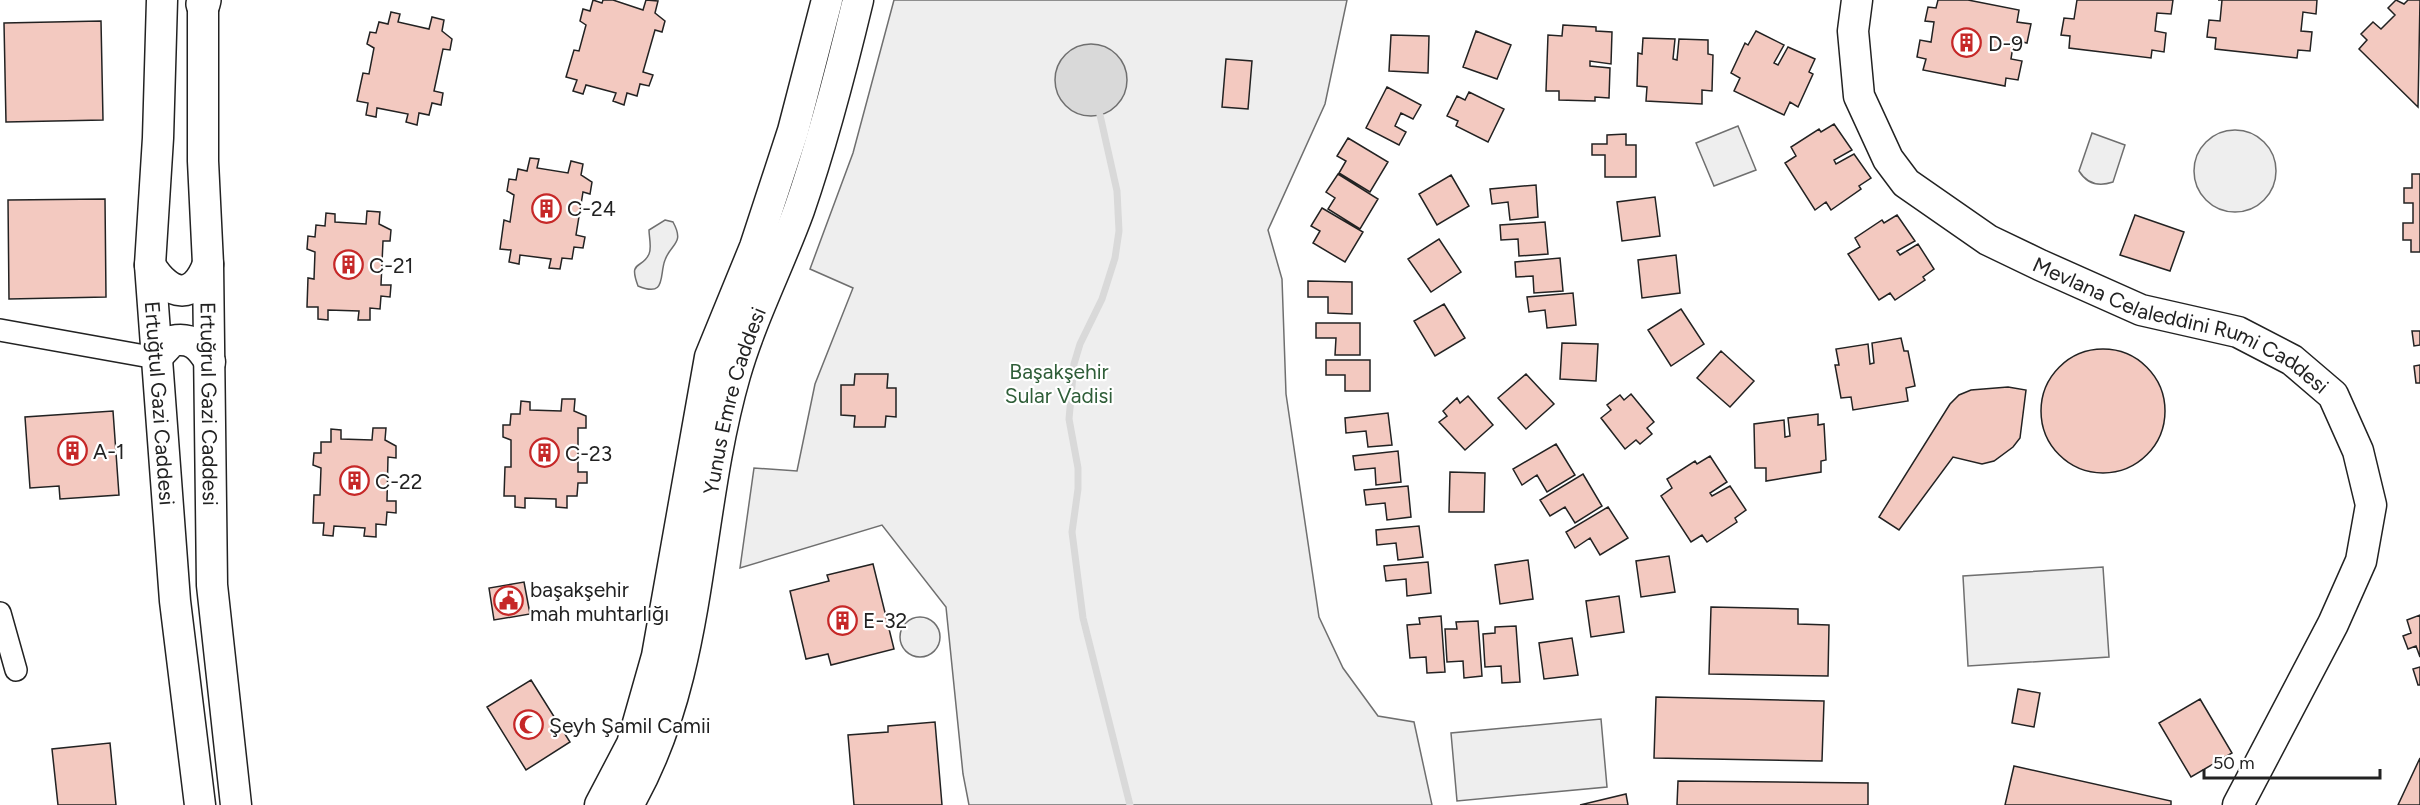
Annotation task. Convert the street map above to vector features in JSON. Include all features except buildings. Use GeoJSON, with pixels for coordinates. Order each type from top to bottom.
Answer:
{"type":"FeatureCollection","features":[{"type":"Feature","properties":{"kind":"street","name":"Ertuğtul Gazi Caddesi"},"geometry":{"type":"LineString","coordinates":[[162,0],[158,138],[150,266],[175,601],[200,805]]}},
{"type":"Feature","properties":{"kind":"street","name":"Yunus Emre Caddesi"},"geometry":{"type":"LineString","coordinates":[[600,805],[632,744],[657,656],[710,357],[758,237],[793,131],[827,0]]}},
{"type":"Feature","properties":{"kind":"street","name":"Yunus Emre Caddesi"},"geometry":{"type":"LineString","coordinates":[[628,805],[643,780],[665,725],[679,673],[721,438],[735,374],[809,179],[838,82],[858,0]]}},
{"type":"Feature","properties":{"kind":"street","name":"Mevlana Celaleddini Rumi Caddesi"},"geometry":{"type":"LineString","coordinates":[[1857,0],[1853,31],[1859,96],[1888,159],[1906,183],[1988,240],[2140,310],[2238,332],[2292,360],[2333,395],[2358,451],[2371,505],[2361,561],[2329,632],[2238,805]]}},
{"type":"Feature","properties":{"kind":"street","name":"Ertuğrul Gazi Caddesi"},"geometry":{"type":"LineString","coordinates":[[204,1],[203,161],[208,264],[212,585],[236,805]]}},
{"type":"Feature","properties":{"kind":"street"},"geometry":{"type":"LineString","coordinates":[[150,266],[159,279],[178,290],[195,287],[202,280],[208,264]]}},
{"type":"Feature","properties":{"kind":"street"},"geometry":{"type":"LineString","coordinates":[[0,330],[156,358],[172,341],[189,340],[203,350],[210,362]]}},
{"type":"Feature","properties":{"kind":"street"},"geometry":{"type":"LineString","coordinates":[[0,614],[16,670]]}},
{"type":"Feature","properties":{"kind":"green space","name":"Başakşehir Sular Vadisi"},"geometry":{"type":"Polygon","coordinates":[[[894,0],[1347,0],[1325,104],[1268,230],[1282,279],[1286,394],[1319,617],[1343,668],[1378,716],[1414,722],[1432,805],[969,805],[963,774],[946,607],[882,525],[740,568],[754,468],[797,471],[815,384],[853,288],[810,269],[853,153],[894,0]]]}},
{"type":"Feature","properties":{"kind":"green space"},"geometry":{"type":"Polygon","coordinates":[[[1738,126],[1756,170],[1714,186],[1696,143],[1738,126]]]}},
{"type":"Feature","properties":{"kind":"green space"},"geometry":{"type":"Polygon","coordinates":[[[2235,130],[2251,133],[2264,142],[2273,155],[2276,171],[2273,187],[2264,200],[2251,209],[2235,212],[2219,209],[2206,200],[2197,187],[2194,171],[2197,155],[2206,142],[2219,133],[2235,130]]]}},
{"type":"Feature","properties":{"kind":"green space"},"geometry":{"type":"Polygon","coordinates":[[[2092,133],[2125,145],[2113,182],[2102,184],[2089,182],[2079,171],[2092,133]]]}},
{"type":"Feature","properties":{"kind":"green space"},"geometry":{"type":"Polygon","coordinates":[[[665,220],[673,222],[678,235],[676,243],[665,260],[660,283],[654,289],[638,286],[635,268],[646,259],[650,252],[649,230],[665,220]]]}},
{"type":"Feature","properties":{"kind":"green space"},"geometry":{"type":"Polygon","coordinates":[[[2103,567],[2109,657],[1968,666],[1963,576],[2103,567]]]}},
{"type":"Feature","properties":{"kind":"green space"},"geometry":{"type":"Polygon","coordinates":[[[920,617],[928,618],[934,623],[939,629],[939,645],[934,651],[928,656],[920,657],[912,656],[906,651],[901,645],[900,637],[901,629],[906,623],[912,618],[920,617]]]}},
{"type":"Feature","properties":{"kind":"green space"},"geometry":{"type":"Polygon","coordinates":[[[1601,719],[1607,787],[1457,801],[1451,733],[1601,719]]]}},
{"type":"Feature","properties":{"kind":"shaded area"},"geometry":{"type":"Polygon","coordinates":[[[1091,44],[1111,50],[1121,60],[1127,80],[1121,100],[1111,110],[1091,116],[1071,110],[1061,100],[1055,80],[1061,60],[1071,50],[1091,44]]]}},
{"type":"Feature","properties":{"kind":"waterway"},"geometry":{"type":"LineString","coordinates":[[1100,115],[1117,191],[1119,231],[1115,258],[1102,299],[1080,344],[1074,364],[1069,419],[1078,468],[1078,489],[1072,532],[1083,618],[1130,805]]}},
{"type":"Feature","properties":{"kind":"place","name":"D-9"},"geometry":{"type":"Point","coordinates":[1967,43]}},
{"type":"Feature","properties":{"kind":"place","name":"C-24"},"geometry":{"type":"Point","coordinates":[546,208]}},
{"type":"Feature","properties":{"kind":"place","name":"C-21"},"geometry":{"type":"Point","coordinates":[348,265]}},
{"type":"Feature","properties":{"kind":"place","name":"A-1"},"geometry":{"type":"Point","coordinates":[72,451]}},
{"type":"Feature","properties":{"kind":"place","name":"C-23"},"geometry":{"type":"Point","coordinates":[544,453]}},
{"type":"Feature","properties":{"kind":"place","name":"C-22"},"geometry":{"type":"Point","coordinates":[354,481]}},
{"type":"Feature","properties":{"kind":"place","name":"başakşehir mah muhtarlığı"},"geometry":{"type":"Point","coordinates":[509,601]}},
{"type":"Feature","properties":{"kind":"place","name":"E-32"},"geometry":{"type":"Point","coordinates":[842,620]}},
{"type":"Feature","properties":{"kind":"place","name":"Şeyh Şamil Camii"},"geometry":{"type":"Point","coordinates":[528,725]}}]}
